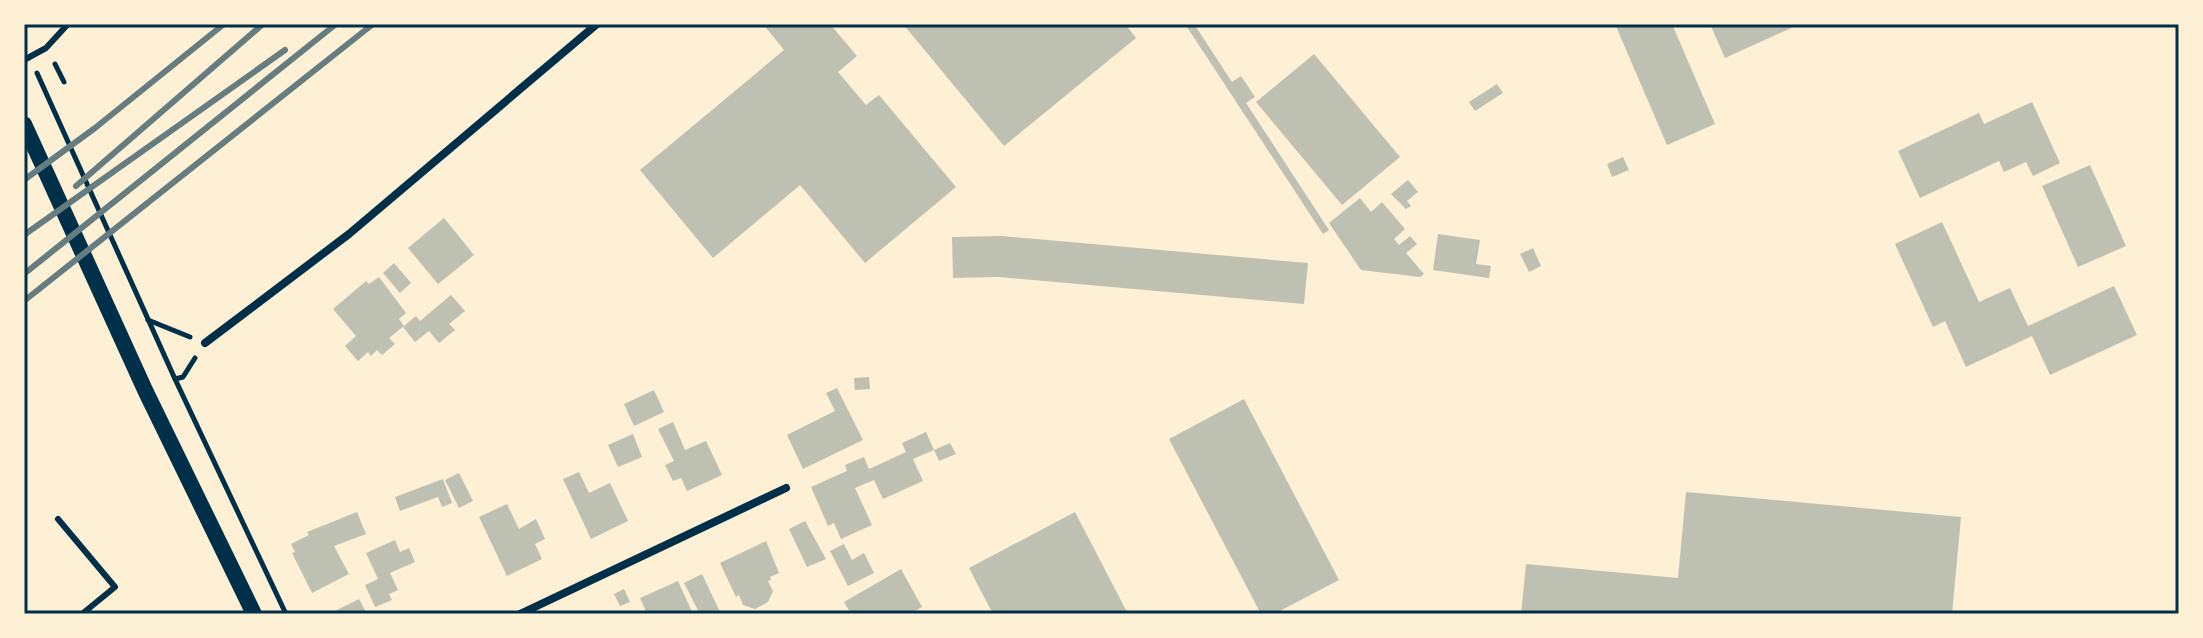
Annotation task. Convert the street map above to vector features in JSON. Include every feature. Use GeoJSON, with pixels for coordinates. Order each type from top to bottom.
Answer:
{"type":"FeatureCollection","features":[{"type":"Feature","properties":{"kind":"main road"},"geometry":{"type":"LineString","coordinates":[[24,124],[118,330],[254,614]]}},
{"type":"Feature","properties":{"kind":"street"},"geometry":{"type":"LineString","coordinates":[[205,343],[349,234],[597,24]]}},
{"type":"Feature","properties":{"kind":"street"},"geometry":{"type":"LineString","coordinates":[[520,614],[786,488]]}},
{"type":"Feature","properties":{"kind":"lane"},"geometry":{"type":"LineString","coordinates":[[24,60],[46,48],[68,24]]}},
{"type":"Feature","properties":{"kind":"lane"},"geometry":{"type":"LineString","coordinates":[[58,519],[115,587],[82,614]]}},
{"type":"Feature","properties":{"kind":"path"},"geometry":{"type":"LineString","coordinates":[[51,104],[175,379],[286,614]]}},
{"type":"Feature","properties":{"kind":"path"},"geometry":{"type":"LineString","coordinates":[[148,320],[205,343],[183,377],[175,379]]}},
{"type":"Feature","properties":{"kind":"building"},"geometry":{"type":"Polygon","coordinates":[[[763,24],[830,24],[857,56],[838,72],[866,105],[879,95],[956,187],[865,263],[800,185],[713,258],[640,170],[784,50],[763,24]]]}},
{"type":"Feature","properties":{"kind":"building"},"geometry":{"type":"Polygon","coordinates":[[[903,24],[1125,24],[1136,38],[1004,146],[903,24]]]}},
{"type":"Feature","properties":{"kind":"building"},"geometry":{"type":"Polygon","coordinates":[[[1185,24],[1194,24],[1232,82],[1241,76],[1255,97],[1246,103],[1329,230],[1323,234],[1185,24]]]}},
{"type":"Feature","properties":{"kind":"building"},"geometry":{"type":"Polygon","coordinates":[[[1615,24],[1672,24],[1715,124],[1667,145],[1615,24]]]}},
{"type":"Feature","properties":{"kind":"building"},"geometry":{"type":"Polygon","coordinates":[[[1710,24],[1800,24],[1725,58],[1710,24]]]}},
{"type":"Feature","properties":{"kind":"building"},"geometry":{"type":"Polygon","coordinates":[[[1314,54],[1400,157],[1342,205],[1256,102],[1314,54]]]}},
{"type":"Feature","properties":{"kind":"building"},"geometry":{"type":"Polygon","coordinates":[[[1497,84],[1503,93],[1475,111],[1469,102],[1497,84]]]}},
{"type":"Feature","properties":{"kind":"building"},"geometry":{"type":"Polygon","coordinates":[[[2032,102],[2060,163],[2033,176],[2026,162],[2004,172],[1999,161],[1920,198],[1898,151],[1979,113],[1984,124],[2032,102]]]}},
{"type":"Feature","properties":{"kind":"building"},"geometry":{"type":"Polygon","coordinates":[[[1623,157],[1629,170],[1612,177],[1607,164],[1623,157]]]}},
{"type":"Feature","properties":{"kind":"building"},"geometry":{"type":"Polygon","coordinates":[[[2090,165],[2126,246],[2078,267],[2042,186],[2090,165]]]}},
{"type":"Feature","properties":{"kind":"building"},"geometry":{"type":"Polygon","coordinates":[[[1408,180],[1418,192],[1407,201],[1411,206],[1406,209],[1391,194],[1408,180]]]}},
{"type":"Feature","properties":{"kind":"building"},"geometry":{"type":"Polygon","coordinates":[[[1360,198],[1371,212],[1382,202],[1405,229],[1394,239],[1399,245],[1410,236],[1417,244],[1406,253],[1424,274],[1420,277],[1361,270],[1329,223],[1360,198]]]}},
{"type":"Feature","properties":{"kind":"building"},"geometry":{"type":"Polygon","coordinates":[[[444,218],[474,255],[438,284],[408,248],[444,218]]]}},
{"type":"Feature","properties":{"kind":"building"},"geometry":{"type":"Polygon","coordinates":[[[1942,222],[1979,302],[2010,288],[2028,326],[2114,286],[2137,335],[2050,375],[2032,336],[1966,367],[1945,321],[1933,327],[1895,244],[1942,222]]]}},
{"type":"Feature","properties":{"kind":"building"},"geometry":{"type":"Polygon","coordinates":[[[1438,234],[1480,240],[1476,264],[1491,266],[1489,278],[1433,270],[1438,234]]]}},
{"type":"Feature","properties":{"kind":"building"},"geometry":{"type":"Polygon","coordinates":[[[1002,236],[1308,263],[1304,304],[998,277],[953,278],[952,237],[1002,236]]]}},
{"type":"Feature","properties":{"kind":"building"},"geometry":{"type":"Polygon","coordinates":[[[1533,248],[1541,266],[1529,272],[1520,254],[1533,248]]]}},
{"type":"Feature","properties":{"kind":"building"},"geometry":{"type":"Polygon","coordinates":[[[394,263],[411,283],[400,293],[383,273],[394,263]]]}},
{"type":"Feature","properties":{"kind":"building"},"geometry":{"type":"Polygon","coordinates":[[[379,277],[406,313],[399,319],[404,326],[389,338],[395,344],[382,355],[377,350],[371,356],[368,352],[358,361],[345,346],[356,336],[333,309],[366,281],[369,284],[379,277]]]}},
{"type":"Feature","properties":{"kind":"building"},"geometry":{"type":"Polygon","coordinates":[[[451,295],[465,311],[449,324],[455,330],[439,343],[429,331],[415,342],[403,327],[416,316],[420,321],[451,295]]]}},
{"type":"Feature","properties":{"kind":"building"},"geometry":{"type":"Polygon","coordinates":[[[869,377],[870,389],[855,390],[854,378],[869,377]]]}},
{"type":"Feature","properties":{"kind":"building"},"geometry":{"type":"Polygon","coordinates":[[[837,388],[863,440],[803,469],[787,435],[835,411],[826,393],[837,388]]]}},
{"type":"Feature","properties":{"kind":"building"},"geometry":{"type":"Polygon","coordinates":[[[654,390],[664,412],[634,426],[624,404],[654,390]]]}},
{"type":"Feature","properties":{"kind":"building"},"geometry":{"type":"Polygon","coordinates":[[[1244,399],[1339,580],[1274,614],[1261,614],[1169,439],[1244,399]]]}},
{"type":"Feature","properties":{"kind":"building"},"geometry":{"type":"Polygon","coordinates":[[[673,422],[685,450],[706,441],[722,475],[687,491],[681,478],[673,481],[665,465],[674,461],[658,429],[673,422]]]}},
{"type":"Feature","properties":{"kind":"building"},"geometry":{"type":"Polygon","coordinates":[[[926,432],[934,450],[913,459],[923,481],[883,499],[874,480],[855,488],[872,525],[841,539],[834,523],[828,526],[811,487],[847,471],[845,465],[864,457],[869,469],[906,452],[902,443],[926,432]]]}},
{"type":"Feature","properties":{"kind":"building"},"geometry":{"type":"Polygon","coordinates":[[[633,434],[642,457],[618,467],[608,445],[633,434]]]}},
{"type":"Feature","properties":{"kind":"building"},"geometry":{"type":"Polygon","coordinates":[[[950,443],[956,454],[939,461],[934,450],[950,443]]]}},
{"type":"Feature","properties":{"kind":"building"},"geometry":{"type":"Polygon","coordinates":[[[579,472],[589,493],[610,483],[628,521],[591,539],[563,479],[579,472]]]}},
{"type":"Feature","properties":{"kind":"building"},"geometry":{"type":"Polygon","coordinates":[[[459,473],[473,501],[459,508],[445,480],[459,473]]]}},
{"type":"Feature","properties":{"kind":"building"},"geometry":{"type":"Polygon","coordinates":[[[443,479],[452,503],[442,507],[438,497],[400,511],[395,497],[443,479]]]}},
{"type":"Feature","properties":{"kind":"building"},"geometry":{"type":"Polygon","coordinates":[[[1686,492],[1961,517],[1952,614],[1521,614],[1526,564],[1678,578],[1686,492]]]}},
{"type":"Feature","properties":{"kind":"building"},"geometry":{"type":"Polygon","coordinates":[[[507,504],[519,529],[536,519],[545,539],[535,544],[542,559],[507,576],[479,517],[507,504]]]}},
{"type":"Feature","properties":{"kind":"building"},"geometry":{"type":"Polygon","coordinates":[[[357,512],[366,534],[334,546],[349,574],[312,593],[292,553],[295,552],[291,544],[309,535],[307,532],[357,512]]]}},
{"type":"Feature","properties":{"kind":"building"},"geometry":{"type":"Polygon","coordinates":[[[1075,512],[1128,614],[993,614],[969,568],[1075,512]]]}},
{"type":"Feature","properties":{"kind":"building"},"geometry":{"type":"Polygon","coordinates":[[[805,521],[826,559],[807,567],[789,529],[805,521]]]}},
{"type":"Feature","properties":{"kind":"building"},"geometry":{"type":"Polygon","coordinates":[[[395,540],[400,552],[409,548],[415,562],[390,573],[398,590],[389,594],[392,600],[375,607],[365,585],[378,579],[366,553],[395,540]]]}},
{"type":"Feature","properties":{"kind":"building"},"geometry":{"type":"Polygon","coordinates":[[[766,541],[779,573],[768,581],[773,591],[768,602],[755,609],[743,605],[739,595],[736,597],[720,563],[766,541]]]}},
{"type":"Feature","properties":{"kind":"building"},"geometry":{"type":"Polygon","coordinates":[[[844,544],[852,560],[864,553],[874,573],[848,586],[830,551],[844,544]]]}},
{"type":"Feature","properties":{"kind":"building"},"geometry":{"type":"Polygon","coordinates":[[[901,569],[922,607],[909,614],[851,614],[844,602],[901,569]]]}},
{"type":"Feature","properties":{"kind":"building"},"geometry":{"type":"Polygon","coordinates":[[[702,574],[721,614],[700,614],[684,583],[702,574]]]}},
{"type":"Feature","properties":{"kind":"building"},"geometry":{"type":"Polygon","coordinates":[[[678,581],[693,614],[647,614],[640,598],[678,581]]]}},
{"type":"Feature","properties":{"kind":"building"},"geometry":{"type":"Polygon","coordinates":[[[624,589],[630,602],[620,606],[614,594],[624,589]]]}},
{"type":"Feature","properties":{"kind":"building"},"geometry":{"type":"Polygon","coordinates":[[[359,599],[367,614],[329,614],[359,599]]]}},
{"type":"Feature","properties":{"kind":"railway"},"geometry":{"type":"LineString","coordinates":[[24,180],[95,128],[224,24]]}},
{"type":"Feature","properties":{"kind":"railway"},"geometry":{"type":"LineString","coordinates":[[76,186],[263,24]]}},
{"type":"Feature","properties":{"kind":"railway"},"geometry":{"type":"LineString","coordinates":[[24,274],[336,24]]}},
{"type":"Feature","properties":{"kind":"railway"},"geometry":{"type":"LineString","coordinates":[[24,301],[373,24]]}},
{"type":"Feature","properties":{"kind":"railway"},"geometry":{"type":"LineString","coordinates":[[24,235],[285,50]]}}]}
